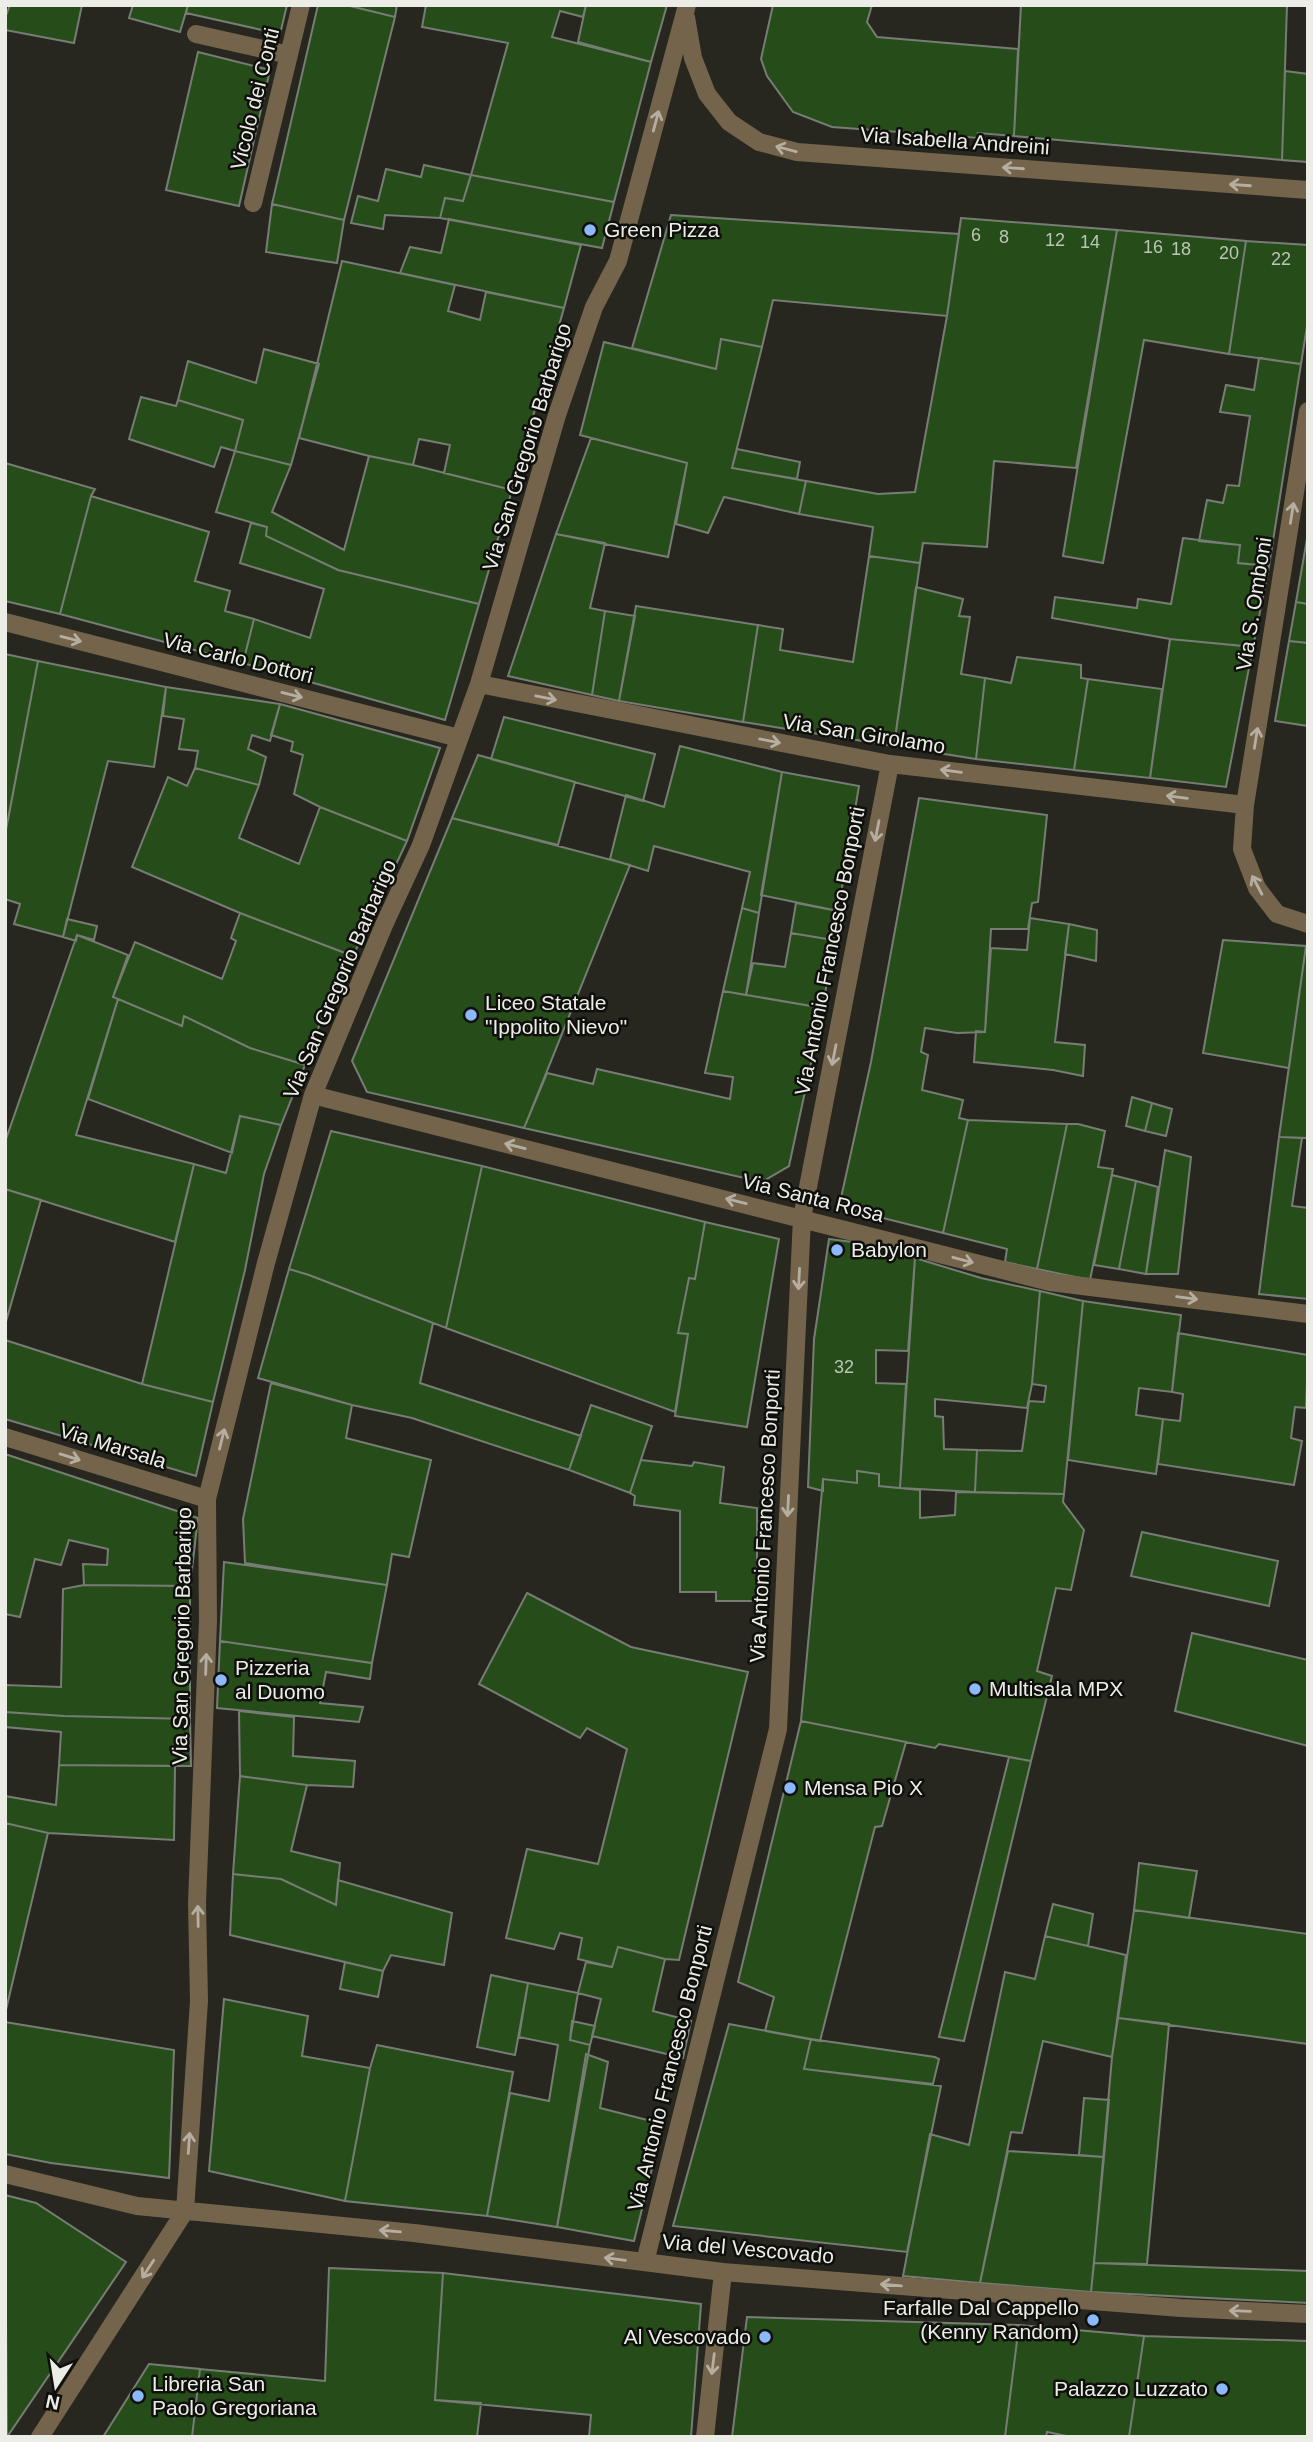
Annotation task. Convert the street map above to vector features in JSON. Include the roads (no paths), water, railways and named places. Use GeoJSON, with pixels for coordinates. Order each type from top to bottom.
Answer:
{"type":"FeatureCollection","features":[{"type":"Feature","properties":{"kind":"street","name":"Vicolo dei Conti"},"geometry":{"type":"LineString","coordinates":[[253,203],[302,5]]}},
{"type":"Feature","properties":{"kind":"street","name":"Via Isabella Andreini"},"geometry":{"type":"LineString","coordinates":[[686,8],[693,58],[707,94],[729,122],[759,142],[797,152],[1308,190]]}},
{"type":"Feature","properties":{"kind":"street","name":"Via San Gregorio Barbarigo"},"geometry":{"type":"LineString","coordinates":[[185,2211],[199,2001],[197,1903],[208,1621],[207,1499],[266,1263],[313,1095],[384,925],[421,845],[479,684],[557,415],[593,307],[618,261],[686,8]]}},
{"type":"Feature","properties":{"kind":"street"},"geometry":{"type":"LineString","coordinates":[[196,34],[289,55]]}},
{"type":"Feature","properties":{"kind":"street","name":"Via S. Omboni"},"geometry":{"type":"LineString","coordinates":[[1308,411],[1245,805],[1241,849],[1256,888],[1277,914],[1308,924]]}},
{"type":"Feature","properties":{"kind":"street","name":"Via Carlo Dottori"},"geometry":{"type":"LineString","coordinates":[[5,622],[459,738]]}},
{"type":"Feature","properties":{"kind":"street","name":"Via San Girolamo"},"geometry":{"type":"LineString","coordinates":[[479,684],[890,764],[1245,805]]}},
{"type":"Feature","properties":{"kind":"street","name":"Via Antonio Francesco Bonporti"},"geometry":{"type":"LineString","coordinates":[[645,2262],[778,1729],[802,1218],[890,764]]}},
{"type":"Feature","properties":{"kind":"street","name":"Via Santa Rosa"},"geometry":{"type":"LineString","coordinates":[[313,1095],[1050,1282],[1308,1314]]}},
{"type":"Feature","properties":{"kind":"street","name":"Via Marsala"},"geometry":{"type":"LineString","coordinates":[[5,1437],[207,1499]]}},
{"type":"Feature","properties":{"kind":"street","name":"Via del Vescovado"},"geometry":{"type":"LineString","coordinates":[[5,2174],[137,2206],[414,2233],[723,2272],[1181,2308],[1308,2314]]}},
{"type":"Feature","properties":{"kind":"street"},"geometry":{"type":"LineString","coordinates":[[40,2437],[185,2211]]}},
{"type":"Feature","properties":{"kind":"street"},"geometry":{"type":"LineString","coordinates":[[705,2437],[723,2272]]}},
{"type":"Feature","properties":{"kind":"place","name":"Green Pizza"},"geometry":{"type":"Point","coordinates":[590,230]}},
{"type":"Feature","properties":{"kind":"place","name":"Liceo Statale \"Ippolito Nievo\""},"geometry":{"type":"Point","coordinates":[471,1015]}},
{"type":"Feature","properties":{"kind":"place","name":"Babylon"},"geometry":{"type":"Point","coordinates":[837,1250]}},
{"type":"Feature","properties":{"kind":"place","name":"Pizzeria al Duomo"},"geometry":{"type":"Point","coordinates":[221,1680]}},
{"type":"Feature","properties":{"kind":"place","name":"Multisala MPX"},"geometry":{"type":"Point","coordinates":[975,1689]}},
{"type":"Feature","properties":{"kind":"place","name":"Mensa Pio X"},"geometry":{"type":"Point","coordinates":[790,1788]}},
{"type":"Feature","properties":{"kind":"place","name":"Farfalle Dal Cappello (Kenny Random)"},"geometry":{"type":"Point","coordinates":[1093,2320]}},
{"type":"Feature","properties":{"kind":"place","name":"Al Vescovado"},"geometry":{"type":"Point","coordinates":[765,2337]}},
{"type":"Feature","properties":{"kind":"place","name":"Palazzo Luzzato"},"geometry":{"type":"Point","coordinates":[1222,2389]}},
{"type":"Feature","properties":{"kind":"place","name":"Libreria San Paolo Gregoriana"},"geometry":{"type":"Point","coordinates":[138,2396]}}]}
